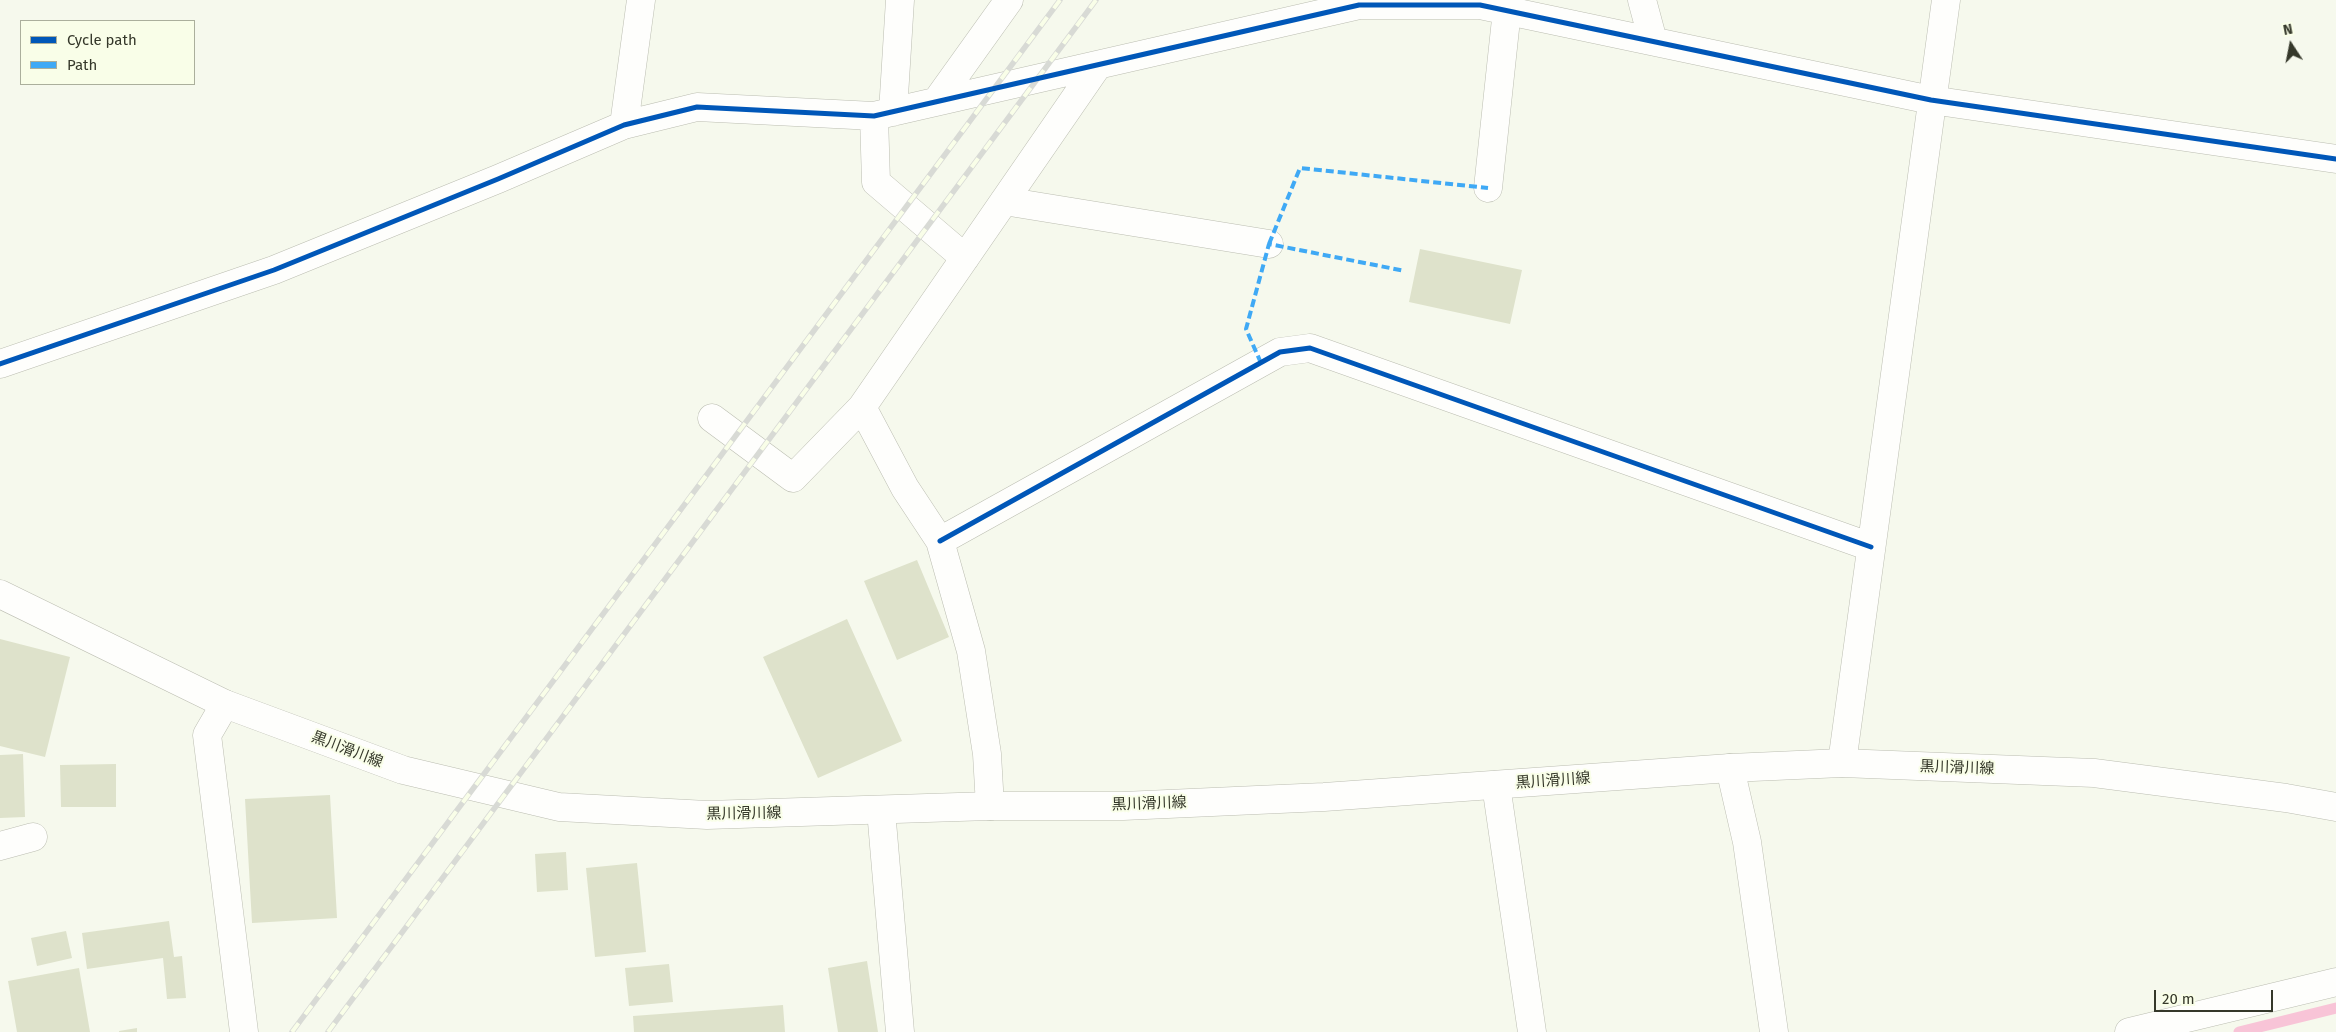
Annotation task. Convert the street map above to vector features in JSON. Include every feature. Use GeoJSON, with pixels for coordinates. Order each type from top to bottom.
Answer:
{"type":"FeatureCollection","features":[{"type":"Feature","properties":{"kind":"street"},"geometry":{"type":"LineString","coordinates":[[624,126],[641,0]]}},
{"type":"Feature","properties":{"kind":"street"},"geometry":{"type":"LineString","coordinates":[[900,0],[876,182],[965,258]]}},
{"type":"Feature","properties":{"kind":"street"},"geometry":{"type":"LineString","coordinates":[[936,102],[1009,0]]}},
{"type":"Feature","properties":{"kind":"street"},"geometry":{"type":"LineString","coordinates":[[1642,0],[1653,41]]}},
{"type":"Feature","properties":{"kind":"street"},"geometry":{"type":"LineString","coordinates":[[1842,763],[1946,0]]}},
{"type":"Feature","properties":{"kind":"street"},"geometry":{"type":"LineString","coordinates":[[0,364],[274,270],[498,180],[624,126],[697,107],[884,114],[1359,5],[1480,5],[1931,100],[2336,159]]}},
{"type":"Feature","properties":{"kind":"street"},"geometry":{"type":"LineString","coordinates":[[1488,188],[1507,10]]}},
{"type":"Feature","properties":{"kind":"street"},"geometry":{"type":"LineString","coordinates":[[712,418],[794,478],[862,407],[1098,65]]}},
{"type":"Feature","properties":{"kind":"street"},"geometry":{"type":"LineString","coordinates":[[1004,201],[1269,244]]}},
{"type":"Feature","properties":{"kind":"street"},"geometry":{"type":"LineString","coordinates":[[940,541],[1280,352],[1310,348],[1871,547]]}},
{"type":"Feature","properties":{"kind":"street"},"geometry":{"type":"LineString","coordinates":[[862,407],[906,488],[940,541],[971,651],[987,754],[990,806]]}},
{"type":"Feature","properties":{"kind":"street","name":"黒川滑川線"},"geometry":{"type":"LineString","coordinates":[[0,594],[225,704],[403,770],[559,807],[707,815],[990,806],[1142,805],[1324,797],[1730,768],[1842,763],[2094,773],[2286,798],[2336,807]]}},
{"type":"Feature","properties":{"kind":"street"},"geometry":{"type":"LineString","coordinates":[[225,704],[207,735],[244,1032]]}},
{"type":"Feature","properties":{"kind":"street"},"geometry":{"type":"LineString","coordinates":[[1730,768],[1747,842],[1774,1032]]}},
{"type":"Feature","properties":{"kind":"street"},"geometry":{"type":"LineString","coordinates":[[1496,785],[1532,1032]]}},
{"type":"Feature","properties":{"kind":"street"},"geometry":{"type":"LineString","coordinates":[[881,810],[900,1032]]}},
{"type":"Feature","properties":{"kind":"street"},"geometry":{"type":"LineString","coordinates":[[0,846],[33,837]]}},
{"type":"Feature","properties":{"kind":"street"},"geometry":{"type":"LineString","coordinates":[[2129,1032],[2336,982]]}},
{"type":"Feature","properties":{"kind":"building"},"geometry":{"type":"Polygon","coordinates":[[[1420,249],[1522,270],[1510,324],[1409,302],[1420,249]]]}},
{"type":"Feature","properties":{"kind":"building"},"geometry":{"type":"Polygon","coordinates":[[[917,560],[949,637],[897,660],[864,581],[917,560]]]}},
{"type":"Feature","properties":{"kind":"building"},"geometry":{"type":"Polygon","coordinates":[[[847,619],[902,741],[818,778],[763,657],[847,619]]]}},
{"type":"Feature","properties":{"kind":"building"},"geometry":{"type":"Polygon","coordinates":[[[0,639],[70,657],[45,757],[0,746],[0,639]]]}},
{"type":"Feature","properties":{"kind":"building"},"geometry":{"type":"Polygon","coordinates":[[[23,754],[25,817],[0,818],[0,755],[23,754]]]}},
{"type":"Feature","properties":{"kind":"building"},"geometry":{"type":"Polygon","coordinates":[[[116,764],[116,807],[61,807],[60,765],[116,764]]]}},
{"type":"Feature","properties":{"kind":"building"},"geometry":{"type":"Polygon","coordinates":[[[330,795],[337,918],[252,923],[245,799],[330,795]]]}},
{"type":"Feature","properties":{"kind":"building"},"geometry":{"type":"Polygon","coordinates":[[[566,852],[568,890],[537,892],[535,854],[566,852]]]}},
{"type":"Feature","properties":{"kind":"building"},"geometry":{"type":"Polygon","coordinates":[[[637,863],[646,952],[595,957],[586,868],[637,863]]]}},
{"type":"Feature","properties":{"kind":"building"},"geometry":{"type":"Polygon","coordinates":[[[169,921],[174,957],[182,956],[186,998],[167,999],[163,958],[87,969],[82,933],[169,921]]]}},
{"type":"Feature","properties":{"kind":"building"},"geometry":{"type":"Polygon","coordinates":[[[66,931],[72,958],[37,966],[31,938],[66,931]]]}},
{"type":"Feature","properties":{"kind":"building"},"geometry":{"type":"Polygon","coordinates":[[[867,961],[878,1032],[838,1032],[828,968],[867,961]]]}},
{"type":"Feature","properties":{"kind":"building"},"geometry":{"type":"Polygon","coordinates":[[[669,964],[673,1002],[629,1006],[625,968],[669,964]]]}},
{"type":"Feature","properties":{"kind":"building"},"geometry":{"type":"Polygon","coordinates":[[[79,968],[90,1032],[17,1032],[8,981],[79,968]]]}},
{"type":"Feature","properties":{"kind":"building"},"geometry":{"type":"Polygon","coordinates":[[[783,1005],[785,1032],[634,1032],[633,1016],[783,1005]]]}},
{"type":"Feature","properties":{"kind":"building"},"geometry":{"type":"Polygon","coordinates":[[[137,1028],[137,1032],[119,1032],[119,1031],[137,1028]]]}},
{"type":"Feature","properties":{"kind":"waterway"},"geometry":{"type":"LineString","coordinates":[[2239,1032],[2336,1008]]}},
{"type":"Feature","properties":{"kind":"railway"},"geometry":{"type":"LineString","coordinates":[[292,1032],[1060,0]]}},
{"type":"Feature","properties":{"kind":"railway"},"geometry":{"type":"LineString","coordinates":[[328,1032],[1096,0]]}},
{"type":"Feature","properties":{"kind":"marked path"},"geometry":{"type":"LineString","coordinates":[[1269,244],[1300,168],[1488,188]]}},
{"type":"Feature","properties":{"kind":"marked path"},"geometry":{"type":"LineString","coordinates":[[1261,363],[1246,329],[1269,244],[1405,271]]}},
{"type":"Feature","properties":{"kind":"cycle path"},"geometry":{"type":"LineString","coordinates":[[0,364],[274,270],[498,179],[624,125],[697,107],[874,116],[1359,5],[1480,5],[1931,100],[2336,159]]}},
{"type":"Feature","properties":{"kind":"cycle path"},"geometry":{"type":"LineString","coordinates":[[940,541],[1280,352],[1310,348],[1871,547]]}}]}
